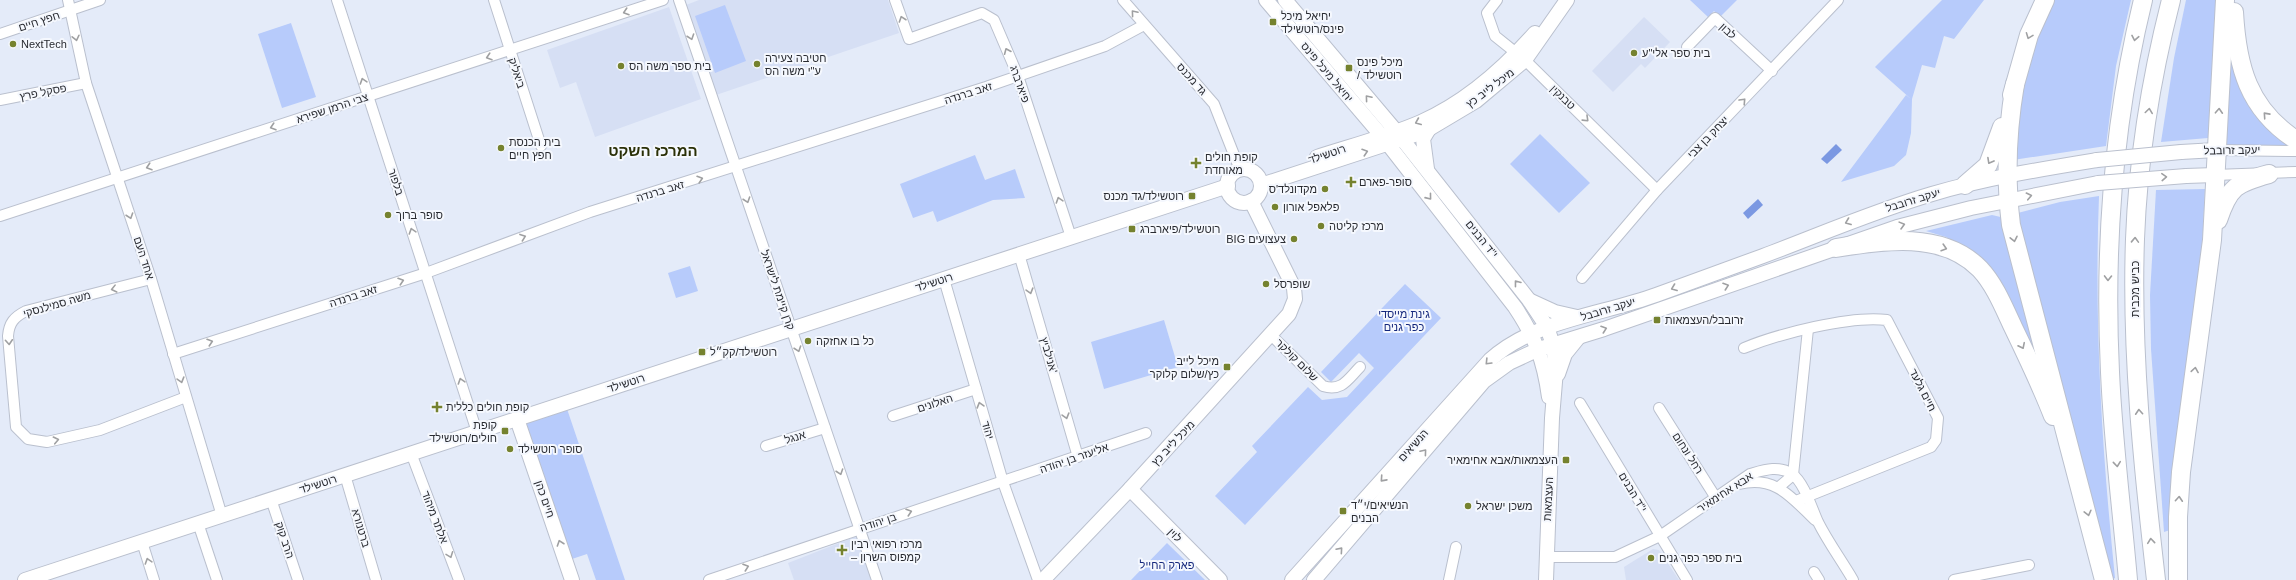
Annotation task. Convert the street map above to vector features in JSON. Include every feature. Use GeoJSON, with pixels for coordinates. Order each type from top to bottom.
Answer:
{"type":"FeatureCollection","features":[{"type":"Feature","properties":{"kind":"highway"},"geometry":{"type":"LineString","coordinates":[[1965,185],[1984,170],[1992,159],[2029,35],[2045,0]]}},
{"type":"Feature","properties":{"kind":"highway"},"geometry":{"type":"LineString","coordinates":[[2128,580],[2110,380],[2108,271],[2115,166],[2129,67],[2143,0]]}},
{"type":"Feature","properties":{"kind":"highway","name":"כביש מכבית"},"geometry":{"type":"LineString","coordinates":[[2156,580],[2137,384],[2135,238],[2141,170],[2152,89],[2171,0]]}},
{"type":"Feature","properties":{"kind":"highway"},"geometry":{"type":"LineString","coordinates":[[2178,580],[2178,517],[2182,465],[2212,240],[2225,0]]}},
{"type":"Feature","properties":{"kind":"highway"},"geometry":{"type":"LineString","coordinates":[[2233,0],[2238,50],[2249,90],[2266,116],[2296,140]]}},
{"type":"Feature","properties":{"kind":"highway"},"geometry":{"type":"LineString","coordinates":[[2015,84],[2009,123],[2006,176],[2014,241],[2083,495],[2104,580]]}},
{"type":"Feature","properties":{"kind":"highway"},"geometry":{"type":"LineString","coordinates":[[2212,240],[2229,193],[2239,184],[2269,174]]}},
{"type":"Feature","properties":{"kind":"highway"},"geometry":{"type":"LineString","coordinates":[[1836,248],[1872,242],[1918,242],[1951,250],[1968,259],[1981,270],[2000,301],[2028,359],[2083,495]]}},
{"type":"Feature","properties":{"kind":"main road","name":"יחיאל מיכל פינס"},"geometry":{"type":"LineString","coordinates":[[1266,0],[1384,140]]}},
{"type":"Feature","properties":{"kind":"main road","name":"יחיאל מיכל פינס"},"geometry":{"type":"LineString","coordinates":[[1285,0],[1399,135]]}},
{"type":"Feature","properties":{"kind":"main road","name":"מיכל לייב כץ"},"geometry":{"type":"LineString","coordinates":[[1384,140],[1399,135],[1429,129],[1476,101],[1521,57],[1566,0]]}},
{"type":"Feature","properties":{"kind":"main road","name":"מיכל לייב כץ"},"geometry":{"type":"LineString","coordinates":[[1399,135],[1466,96],[1521,57]]}},
{"type":"Feature","properties":{"kind":"main road"},"geometry":{"type":"LineString","coordinates":[[1360,142],[1365,139],[1368,133],[1366,119]]}},
{"type":"Feature","properties":{"kind":"main road"},"geometry":{"type":"LineString","coordinates":[[1427,171],[1423,139],[1429,129]]}},
{"type":"Feature","properties":{"kind":"main road","name":"י''ד הבנים"},"geometry":{"type":"LineString","coordinates":[[1399,135],[1529,300],[1547,327],[1553,345]]}},
{"type":"Feature","properties":{"kind":"main road","name":"י''ד הבנים"},"geometry":{"type":"LineString","coordinates":[[1384,140],[1515,306],[1532,332]]}},
{"type":"Feature","properties":{"kind":"main road","name":"רוטשילד"},"geometry":{"type":"LineString","coordinates":[[1260,181],[1360,142],[1384,140]]}},
{"type":"Feature","properties":{"kind":"main road","name":"רוטשילד"},"geometry":{"type":"LineString","coordinates":[[1260,181],[1384,140]]}},
{"type":"Feature","properties":{"kind":"main road","name":"יעקב זרובבל"},"geometry":{"type":"LineString","coordinates":[[1547,327],[1655,295],[1888,208],[1965,185],[2006,176],[2097,160],[2216,150]]}},
{"type":"Feature","properties":{"kind":"main road"},"geometry":{"type":"LineString","coordinates":[[1240,170],[1250,170],[1260,181],[1258,194],[1251,201],[1246,202],[1235,200],[1228,191],[1231,176],[1240,170]]}},
{"type":"Feature","properties":{"kind":"main road","name":"יעקב זרובבל"},"geometry":{"type":"LineString","coordinates":[[1553,345],[1578,338],[1897,227],[2008,201],[2098,183],[2215,175]]}},
{"type":"Feature","properties":{"kind":"main road","name":"רוטשילד"},"geometry":{"type":"LineString","coordinates":[[25,580],[1228,186]]}},
{"type":"Feature","properties":{"kind":"main road","name":"מיכל לייב כץ"},"geometry":{"type":"LineString","coordinates":[[1043,580],[1130,489],[1289,314],[1295,299],[1294,288],[1251,201]]}},
{"type":"Feature","properties":{"kind":"main road"},"geometry":{"type":"LineString","coordinates":[[1529,300],[1559,313],[1584,317]]}},
{"type":"Feature","properties":{"kind":"main road"},"geometry":{"type":"LineString","coordinates":[[1508,344],[1515,328],[1515,306]]}},
{"type":"Feature","properties":{"kind":"main road","name":"הנשיאים"},"geometry":{"type":"LineString","coordinates":[[1292,580],[1490,360],[1508,344],[1532,332],[1547,327]]}},
{"type":"Feature","properties":{"kind":"main road","name":"העצמאות"},"geometry":{"type":"LineString","coordinates":[[1532,332],[1539,349],[1546,375],[1552,418]]}},
{"type":"Feature","properties":{"kind":"main road"},"geometry":{"type":"LineString","coordinates":[[1556,380],[1565,354],[1578,338]]}},
{"type":"Feature","properties":{"kind":"main road","name":"הנשיאים"},"geometry":{"type":"LineString","coordinates":[[1314,580],[1484,381],[1510,363],[1539,349],[1553,345]]}},
{"type":"Feature","properties":{"kind":"main road","name":"העצמאות"},"geometry":{"type":"LineString","coordinates":[[1546,580],[1552,418],[1556,380],[1553,345]]}},
{"type":"Feature","properties":{"kind":"main road","name":"חיים כהן"},"geometry":{"type":"LineString","coordinates":[[518,419],[572,580]]}},
{"type":"Feature","properties":{"kind":"main road","name":"לוין"},"geometry":{"type":"LineString","coordinates":[[1130,489],[1220,580]]}},
{"type":"Feature","properties":{"kind":"street","name":"אחד העם"},"geometry":{"type":"LineString","coordinates":[[68,0],[86,83],[151,279],[222,516]]}},
{"type":"Feature","properties":{"kind":"street","name":"חפץ חיים"},"geometry":{"type":"LineString","coordinates":[[0,34],[100,0]]}},
{"type":"Feature","properties":{"kind":"street","name":"בלפור"},"geometry":{"type":"LineString","coordinates":[[337,0],[477,432]]}},
{"type":"Feature","properties":{"kind":"street","name":"ביאליק"},"geometry":{"type":"LineString","coordinates":[[494,0],[541,146]]}},
{"type":"Feature","properties":{"kind":"street","name":"צבי הרמן שפירא"},"geometry":{"type":"LineString","coordinates":[[0,216],[664,0]]}},
{"type":"Feature","properties":{"kind":"street","name":"קרן קיימת לישראל"},"geometry":{"type":"LineString","coordinates":[[679,0],[876,580]]}},
{"type":"Feature","properties":{"kind":"street","name":"פיארברג"},"geometry":{"type":"LineString","coordinates":[[895,0],[909,39],[982,12],[994,20],[1018,76],[1071,237]]}},
{"type":"Feature","properties":{"kind":"street","name":"גד מכנס"},"geometry":{"type":"LineString","coordinates":[[1123,0],[1144,26],[1214,104],[1240,170]]}},
{"type":"Feature","properties":{"kind":"street","name":"טבנקין"},"geometry":{"type":"LineString","coordinates":[[1497,0],[1487,14],[1495,36],[1521,57],[1657,190]]}},
{"type":"Feature","properties":{"kind":"street","name":"יצחק בן צבי"},"geometry":{"type":"LineString","coordinates":[[1582,278],[1657,190],[1838,0]]}},
{"type":"Feature","properties":{"kind":"street","name":"לבון"},"geometry":{"type":"LineString","coordinates":[[1687,47],[1714,18],[1772,71]]}},
{"type":"Feature","properties":{"kind":"street","name":"זאב ברנדה"},"geometry":{"type":"LineString","coordinates":[[173,354],[426,273],[590,212],[736,168],[1018,76],[1105,46],[1144,26]]}},
{"type":"Feature","properties":{"kind":"street","name":"פסקל פרץ"},"geometry":{"type":"LineString","coordinates":[[0,100],[86,83]]}},
{"type":"Feature","properties":{"kind":"street","name":"יעקב זרובבל"},"geometry":{"type":"LineString","coordinates":[[2216,150],[2296,151]]}},
{"type":"Feature","properties":{"kind":"street","name":"יעקב זרובבל"},"geometry":{"type":"LineString","coordinates":[[2215,175],[2296,172]]}},
{"type":"Feature","properties":{"kind":"street","name":"אנילביץ'"},"geometry":{"type":"LineString","coordinates":[[1019,254],[1078,456]]}},
{"type":"Feature","properties":{"kind":"street","name":"משה סמילנסקי"},"geometry":{"type":"LineString","coordinates":[[151,279],[26,311],[18,315],[9,326],[8,336],[16,427],[28,439],[47,442],[100,430],[186,397]]}},
{"type":"Feature","properties":{"kind":"street","name":"יהוד"},"geometry":{"type":"LineString","coordinates":[[944,279],[1003,482],[1038,580]]}},
{"type":"Feature","properties":{"kind":"street","name":"חיים גלעד"},"geometry":{"type":"LineString","coordinates":[[1744,348],[1768,338],[1808,329],[1872,318],[1887,320],[1938,418],[1936,440],[1931,447],[1796,502]]}},
{"type":"Feature","properties":{"kind":"street"},"geometry":{"type":"LineString","coordinates":[[1808,329],[1793,475],[1808,497],[1818,522],[1853,580]]}},
{"type":"Feature","properties":{"kind":"street","name":"שלום קולקר"},"geometry":{"type":"LineString","coordinates":[[1271,335],[1323,386],[1332,389],[1339,388],[1360,367]]}},
{"type":"Feature","properties":{"kind":"street","name":"האלונים"},"geometry":{"type":"LineString","coordinates":[[893,416],[976,389]]}},
{"type":"Feature","properties":{"kind":"street","name":"י\"ד הבנים"},"geometry":{"type":"LineString","coordinates":[[1580,403],[1687,580]]}},
{"type":"Feature","properties":{"kind":"street","name":"רחל ונחום"},"geometry":{"type":"LineString","coordinates":[[1659,408],[1716,498]]}},
{"type":"Feature","properties":{"kind":"street","name":"אנגל"},"geometry":{"type":"LineString","coordinates":[[766,446],[825,428]]}},
{"type":"Feature","properties":{"kind":"street","name":"אליעזר בן יהודה"},"geometry":{"type":"LineString","coordinates":[[1003,482],[1146,433]]}},
{"type":"Feature","properties":{"kind":"street","name":"אלתר מיהוד"},"geometry":{"type":"LineString","coordinates":[[411,453],[459,580]]}},
{"type":"Feature","properties":{"kind":"street","name":"אבא אחימאיר"},"geometry":{"type":"LineString","coordinates":[[1546,557],[1615,556],[1660,536],[1750,474],[1766,469],[1782,469],[1793,475]]}},
{"type":"Feature","properties":{"kind":"street","name":"ברטנורא"},"geometry":{"type":"LineString","coordinates":[[345,475],[376,580]]}},
{"type":"Feature","properties":{"kind":"street"},"geometry":{"type":"LineString","coordinates":[[1779,487],[1793,475]]}},
{"type":"Feature","properties":{"kind":"street"},"geometry":{"type":"LineString","coordinates":[[1734,486],[1754,481],[1766,482],[1779,487],[1818,522]]}},
{"type":"Feature","properties":{"kind":"street","name":"בן יהודה"},"geometry":{"type":"LineString","coordinates":[[709,580],[859,528],[1003,482]]}},
{"type":"Feature","properties":{"kind":"street","name":"הרב קוק"},"geometry":{"type":"LineString","coordinates":[[271,499],[298,580]]}},
{"type":"Feature","properties":{"kind":"street"},"geometry":{"type":"LineString","coordinates":[[198,523],[217,580]]}},
{"type":"Feature","properties":{"kind":"street"},"geometry":{"type":"LineString","coordinates":[[142,542],[154,580]]}},
{"type":"Feature","properties":{"kind":"street"},"geometry":{"type":"LineString","coordinates":[[1449,580],[1456,547]]}},
{"type":"Feature","properties":{"kind":"street"},"geometry":{"type":"LineString","coordinates":[[1954,580],[2029,565]]}},
{"type":"Feature","properties":{"kind":"shaded area","name":"חטיבה צעירה ע\"י משה הס"},"geometry":{"type":"Polygon","coordinates":[[[699,0],[888,0],[899,33],[716,95],[686,5],[699,0]]]}},
{"type":"Feature","properties":{"kind":"shaded area","name":"בית ספר משה הס"},"geometry":{"type":"Polygon","coordinates":[[[669,7],[701,99],[595,137],[576,82],[560,88],[547,50],[669,7]]]}},
{"type":"Feature","properties":{"kind":"shaded area","name":"בית ספר אלי\"ע"},"geometry":{"type":"Polygon","coordinates":[[[1644,17],[1670,42],[1645,68],[1641,64],[1613,92],[1592,71],[1644,17]]]}},
{"type":"Feature","properties":{"kind":"shaded area"},"geometry":{"type":"Polygon","coordinates":[[[1836,144],[1842,150],[1827,164],[1821,159],[1836,144]]]}},
{"type":"Feature","properties":{"kind":"shaded area"},"geometry":{"type":"Polygon","coordinates":[[[1758,199],[1763,205],[1748,219],[1743,213],[1758,199]]]}},
{"type":"Feature","properties":{"kind":"shaded area","name":"מרכז רפואי רבין – קמפוס השרון"},"geometry":{"type":"Polygon","coordinates":[[[857,536],[871,580],[794,580],[788,563],[857,536]]]}},
{"type":"Feature","properties":{"kind":"shaded area","name":"בית ספר כפר גנים"},"geometry":{"type":"Polygon","coordinates":[[[1653,549],[1659,550],[1679,580],[1626,580],[1624,567],[1653,549]]]}},
{"type":"Feature","properties":{"kind":"green space"},"geometry":{"type":"Polygon","coordinates":[[[1690,0],[1737,0],[1720,17],[1714,11],[1708,17],[1690,0]]]}},
{"type":"Feature","properties":{"kind":"green space"},"geometry":{"type":"Polygon","coordinates":[[[1942,0],[1984,0],[1954,39],[1944,36],[1935,68],[1922,65],[1912,99],[1911,133],[1906,155],[1894,166],[1841,182],[1906,95],[1911,99],[1875,67],[1942,0]]]}},
{"type":"Feature","properties":{"kind":"green space"},"geometry":{"type":"Polygon","coordinates":[[[2054,0],[2131,0],[2116,66],[2106,146],[2013,160],[2018,98],[2041,25],[2054,0]]]}},
{"type":"Feature","properties":{"kind":"green space"},"geometry":{"type":"Polygon","coordinates":[[[2186,0],[2216,0],[2208,138],[2161,142],[2174,58],[2186,0]]]}},
{"type":"Feature","properties":{"kind":"green space"},"geometry":{"type":"Polygon","coordinates":[[[725,5],[746,61],[715,73],[695,16],[725,5]]]}},
{"type":"Feature","properties":{"kind":"green space"},"geometry":{"type":"Polygon","coordinates":[[[291,23],[316,97],[282,108],[258,34],[291,23]]]}},
{"type":"Feature","properties":{"kind":"green space"},"geometry":{"type":"Polygon","coordinates":[[[2228,36],[2233,51],[2290,140],[2289,146],[2221,146],[2228,36]]]}},
{"type":"Feature","properties":{"kind":"green space"},"geometry":{"type":"Polygon","coordinates":[[[1540,134],[1590,183],[1559,213],[1510,164],[1540,134]]]}},
{"type":"Feature","properties":{"kind":"green space"},"geometry":{"type":"Polygon","coordinates":[[[975,155],[985,180],[1015,169],[1025,198],[993,200],[937,222],[933,211],[913,218],[900,184],[975,155]]]}},
{"type":"Feature","properties":{"kind":"green space"},"geometry":{"type":"Polygon","coordinates":[[[2205,189],[2202,250],[2170,530],[2164,532],[2151,349],[2150,295],[2156,190],[2205,189]]]}},
{"type":"Feature","properties":{"kind":"green space"},"geometry":{"type":"Polygon","coordinates":[[[2099,196],[2098,340],[2106,483],[2115,578],[2111,580],[2014,214],[2060,202],[2099,196]]]}},
{"type":"Feature","properties":{"kind":"green space"},"geometry":{"type":"Polygon","coordinates":[[[1992,215],[2005,218],[2041,361],[1963,247],[1946,237],[1926,231],[1992,215]]]}},
{"type":"Feature","properties":{"kind":"green space"},"geometry":{"type":"Polygon","coordinates":[[[690,266],[698,291],[676,298],[668,273],[690,266]]]}},
{"type":"Feature","properties":{"kind":"green space","name":"גינת מייסדי כפר גנים"},"geometry":{"type":"Polygon","coordinates":[[[1405,284],[1441,318],[1245,525],[1215,496],[1257,452],[1252,446],[1308,387],[1322,400],[1347,397],[1374,368],[1359,353],[1331,382],[1321,372],[1405,284]]]}},
{"type":"Feature","properties":{"kind":"green space"},"geometry":{"type":"Polygon","coordinates":[[[1164,320],[1178,367],[1104,389],[1091,342],[1164,320]]]}},
{"type":"Feature","properties":{"kind":"green space"},"geometry":{"type":"Polygon","coordinates":[[[565,403],[625,580],[596,580],[587,554],[566,561],[517,419],[565,403]]]}},
{"type":"Feature","properties":{"kind":"green space","name":"פארק החייל"},"geometry":{"type":"Polygon","coordinates":[[[1167,543],[1205,580],[1131,580],[1167,543]]]}},
{"type":"Feature","properties":{"kind":"place","name":"יחיאל מיכל פינס/רוטשילד"},"geometry":{"type":"Point","coordinates":[1273,22]}},
{"type":"Feature","properties":{"kind":"place","name":"NextTech"},"geometry":{"type":"Point","coordinates":[13,44]}},
{"type":"Feature","properties":{"kind":"place","name":"בית ספר אלי\"ע"},"geometry":{"type":"Point","coordinates":[1634,53]}},
{"type":"Feature","properties":{"kind":"place","name":"חטיבה צעירה ע\"י משה הס"},"geometry":{"type":"Point","coordinates":[757,64]}},
{"type":"Feature","properties":{"kind":"place","name":"בית ספר משה הס"},"geometry":{"type":"Point","coordinates":[621,66]}},
{"type":"Feature","properties":{"kind":"place","name":"מיכל פינס / רוטשילד"},"geometry":{"type":"Point","coordinates":[1349,68]}},
{"type":"Feature","properties":{"kind":"place","name":"בית הכנסת חפץ חיים"},"geometry":{"type":"Point","coordinates":[501,148]}},
{"type":"Feature","properties":{"kind":"place","name":"קופת חולים מאוחדת"},"geometry":{"type":"Point","coordinates":[1196,163]}},
{"type":"Feature","properties":{"kind":"place","name":"סופר-פארם"},"geometry":{"type":"Point","coordinates":[1351,182]}},
{"type":"Feature","properties":{"kind":"place","name":"מקדונלד'ס"},"geometry":{"type":"Point","coordinates":[1325,189]}},
{"type":"Feature","properties":{"kind":"place","name":"רוטשילד/גד מכנס"},"geometry":{"type":"Point","coordinates":[1192,196]}},
{"type":"Feature","properties":{"kind":"place","name":"פלאפל אורון"},"geometry":{"type":"Point","coordinates":[1275,207]}},
{"type":"Feature","properties":{"kind":"place","name":"סופר ברוך"},"geometry":{"type":"Point","coordinates":[388,215]}},
{"type":"Feature","properties":{"kind":"place","name":"מרכז קליטה"},"geometry":{"type":"Point","coordinates":[1321,226]}},
{"type":"Feature","properties":{"kind":"place","name":"רוטשילד/פיארברג"},"geometry":{"type":"Point","coordinates":[1132,229]}},
{"type":"Feature","properties":{"kind":"place","name":"BIG צעצועים"},"geometry":{"type":"Point","coordinates":[1294,239]}},
{"type":"Feature","properties":{"kind":"place","name":"שופרסל"},"geometry":{"type":"Point","coordinates":[1266,284]}},
{"type":"Feature","properties":{"kind":"place","name":"זרובבל/העצמאות"},"geometry":{"type":"Point","coordinates":[1657,320]}},
{"type":"Feature","properties":{"kind":"place","name":"כל בו אחזקה"},"geometry":{"type":"Point","coordinates":[808,341]}},
{"type":"Feature","properties":{"kind":"place","name":"רוטשילד/קק״ל"},"geometry":{"type":"Point","coordinates":[702,352]}},
{"type":"Feature","properties":{"kind":"place","name":"מיכל לייב כץ/שלום קלוקר"},"geometry":{"type":"Point","coordinates":[1227,367]}},
{"type":"Feature","properties":{"kind":"place","name":"קופת חולים כללית"},"geometry":{"type":"Point","coordinates":[437,407]}},
{"type":"Feature","properties":{"kind":"place","name":"קופת חולים/רוטשילד"},"geometry":{"type":"Point","coordinates":[505,431]}},
{"type":"Feature","properties":{"kind":"place","name":"סופר רוטשילד"},"geometry":{"type":"Point","coordinates":[510,449]}},
{"type":"Feature","properties":{"kind":"place","name":"העצמאות/אבא אחימאיר"},"geometry":{"type":"Point","coordinates":[1566,460]}},
{"type":"Feature","properties":{"kind":"place","name":"משכן ישראל"},"geometry":{"type":"Point","coordinates":[1468,506]}},
{"type":"Feature","properties":{"kind":"place","name":"הנשיאים/י״ד הבנים"},"geometry":{"type":"Point","coordinates":[1343,511]}},
{"type":"Feature","properties":{"kind":"place","name":"מרכז רפואי רבין – קמפוס השרון"},"geometry":{"type":"Point","coordinates":[842,550]}},
{"type":"Feature","properties":{"kind":"place","name":"בית ספר כפר גנים"},"geometry":{"type":"Point","coordinates":[1651,558]}},
{"type":"Feature","properties":{"kind":"district","name":"המרכז השקט"},"geometry":{"type":"Point","coordinates":[653,150]}}]}
